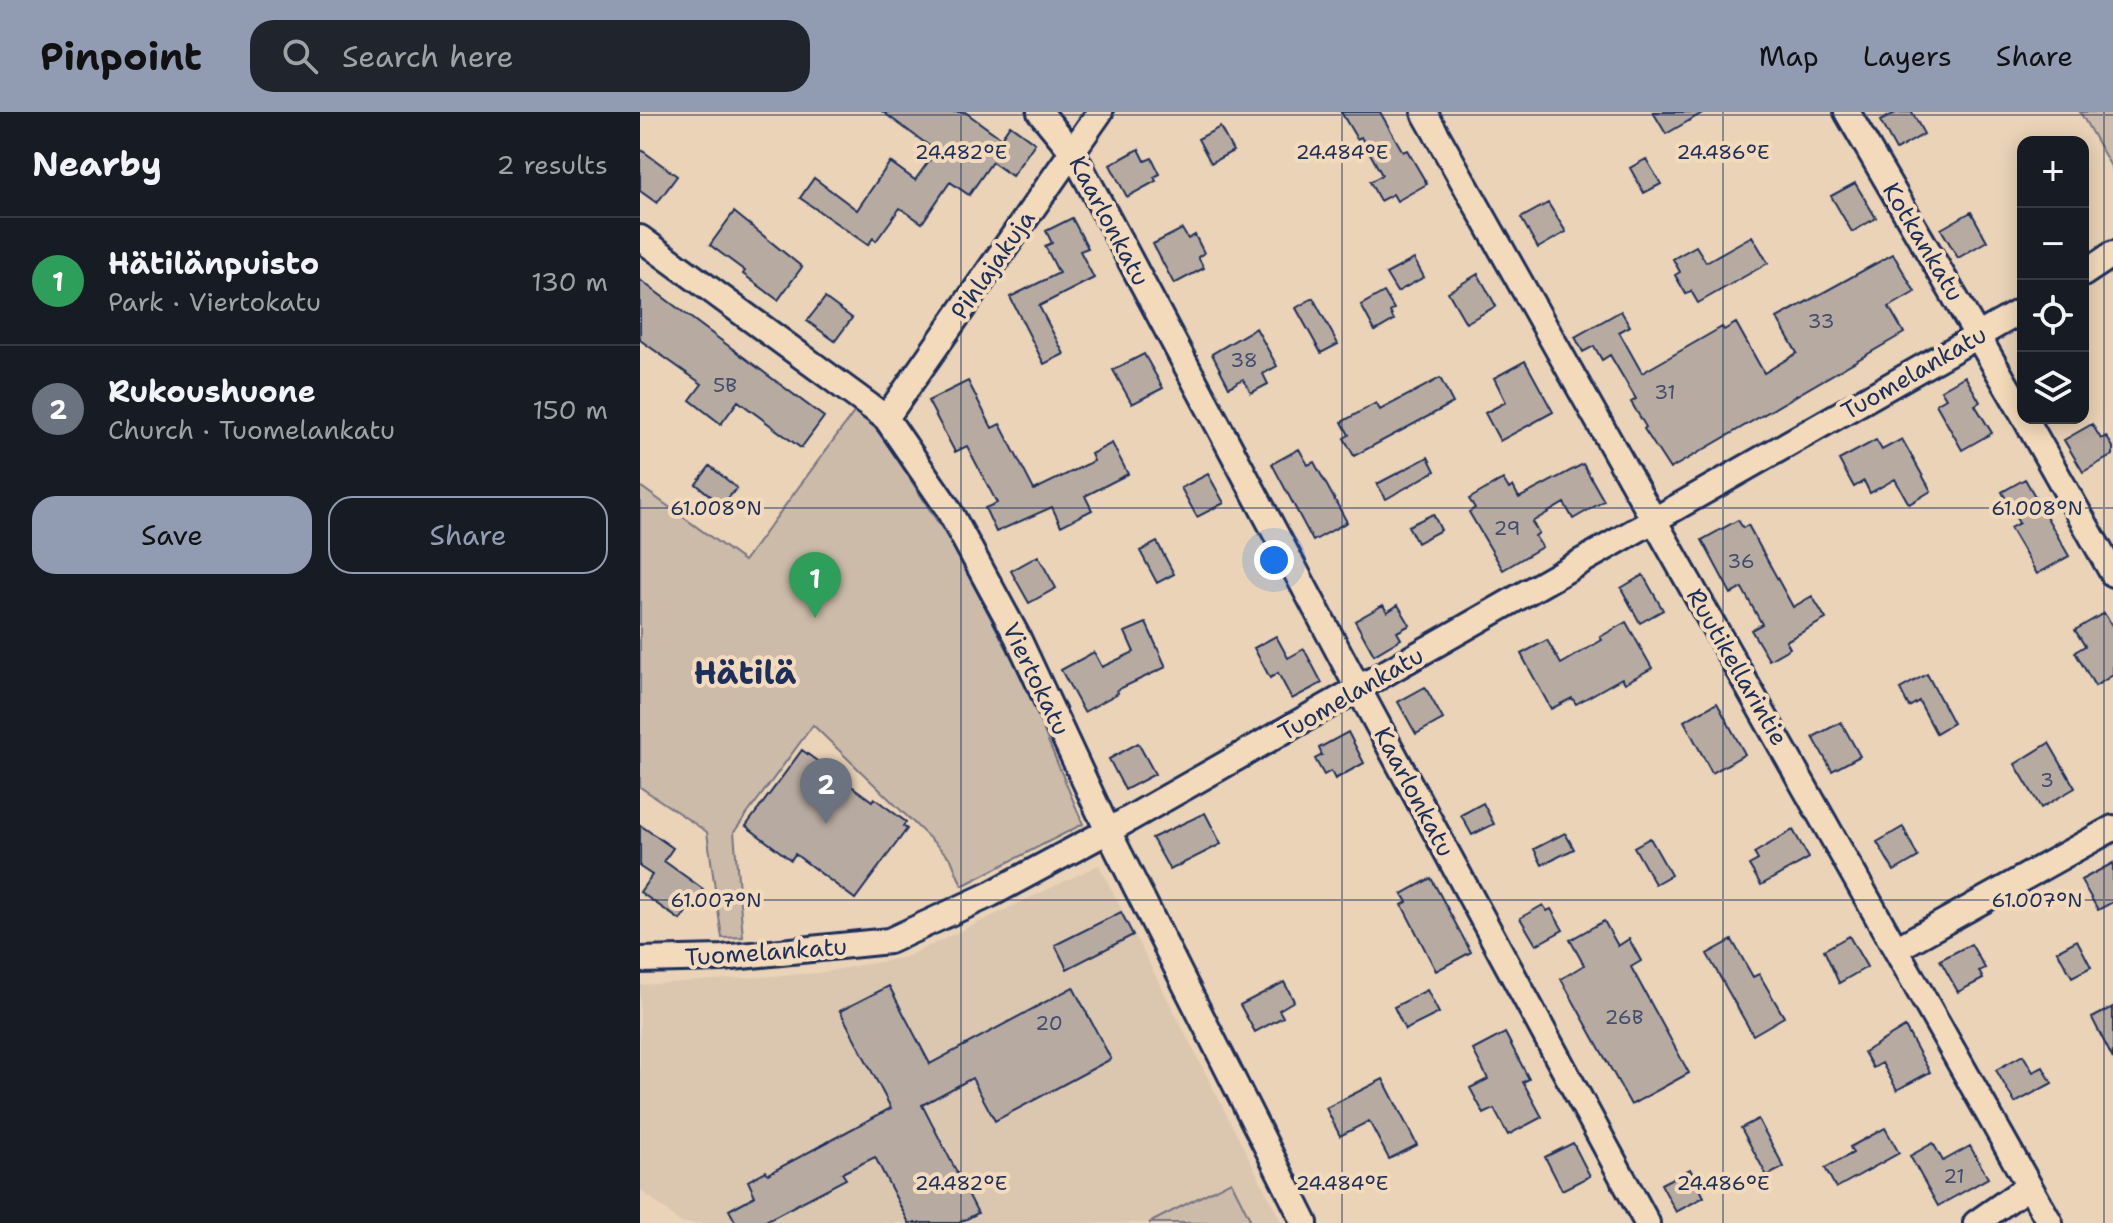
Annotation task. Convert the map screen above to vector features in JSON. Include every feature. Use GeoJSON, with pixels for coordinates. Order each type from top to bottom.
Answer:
{"type":"FeatureCollection","features":[{"type":"Feature","properties":{"kind":"street","name":"Kaarlonkatu"},"geometry":{"type":"LineString","coordinates":[[1040,112],[1072,151],[1647,1223]]}},
{"type":"Feature","properties":{"kind":"street","name":"Pihlajakuja"},"geometry":{"type":"LineString","coordinates":[[886,418],[1100,112]]}},
{"type":"Feature","properties":{"kind":"street","name":"Ruutikellarintie"},"geometry":{"type":"LineString","coordinates":[[1424,112],[2050,1223]]}},
{"type":"Feature","properties":{"kind":"street","name":"Kotkankatu"},"geometry":{"type":"LineString","coordinates":[[1847,112],[2017,404]]}},
{"type":"Feature","properties":{"kind":"street","name":"Viertokatu"},"geometry":{"type":"LineString","coordinates":[[640,238],[886,418],[947,507],[1017,636],[1108,831],[1305,1223]]}},
{"type":"Feature","properties":{"kind":"street"},"geometry":{"type":"LineString","coordinates":[[2089,270],[2113,254]]}},
{"type":"Feature","properties":{"kind":"street","name":"Tuomelankatu"},"geometry":{"type":"LineString","coordinates":[[640,960],[722,958],[889,941],[991,894],[1359,690],[2017,314]]}},
{"type":"Feature","properties":{"kind":"street","name":"Kotkankatu"},"geometry":{"type":"LineString","coordinates":[[2029,424],[2113,574]]}},
{"type":"Feature","properties":{"kind":"street"},"geometry":{"type":"LineString","coordinates":[[1896,949],[2113,828]]}},
{"type":"Feature","properties":{"kind":"street"},"geometry":{"type":"LineString","coordinates":[[1976,1223],[2029,1186]]}},
{"type":"Feature","properties":{"kind":"shaded area"},"geometry":{"type":"Polygon","coordinates":[[[2080,112],[2113,112],[2113,170],[2080,112]]]}},
{"type":"Feature","properties":{"kind":"shaded area"},"geometry":{"type":"Polygon","coordinates":[[[855,411],[876,429],[953,546],[1020,674],[1083,824],[962,886],[951,859],[813,725],[734,832],[743,937],[722,938],[707,832],[640,787],[640,486],[744,561],[855,411]]]}},
{"type":"Feature","properties":{"kind":"shaded area"},"geometry":{"type":"Polygon","coordinates":[[[1099,865],[1282,1223],[681,1223],[640,1189],[640,985],[818,973],[906,957],[1099,865]]]}},
{"type":"Feature","properties":{"kind":"shaded area"},"geometry":{"type":"Polygon","coordinates":[[[1231,1181],[1252,1223],[1149,1223],[1231,1181]]]}},
{"type":"Feature","properties":{"kind":"building"},"geometry":{"type":"Polygon","coordinates":[[[883,112],[965,112],[1001,138],[1010,125],[1035,143],[1012,176],[992,162],[969,195],[950,182],[922,223],[900,208],[876,241],[873,238],[868,245],[800,198],[814,178],[857,210],[890,162],[915,180],[936,151],[883,112]]]}},
{"type":"Feature","properties":{"kind":"building"},"geometry":{"type":"Polygon","coordinates":[[[1341,112],[1380,112],[1403,152],[1407,150],[1427,184],[1397,201],[1393,194],[1380,201],[1370,182],[1382,175],[1361,137],[1357,139],[1341,112]]]}},
{"type":"Feature","properties":{"kind":"building"},"geometry":{"type":"Polygon","coordinates":[[[1653,112],[1704,112],[1666,134],[1653,112]]]}},
{"type":"Feature","properties":{"kind":"building"},"geometry":{"type":"Polygon","coordinates":[[[1897,112],[1912,112],[1924,134],[1896,150],[1880,121],[1897,112]]]}},
{"type":"Feature","properties":{"kind":"building"},"geometry":{"type":"Polygon","coordinates":[[[1220,127],[1233,151],[1211,163],[1198,139],[1220,127]]]}},
{"type":"Feature","properties":{"kind":"building"},"geometry":{"type":"Polygon","coordinates":[[[640,149],[677,176],[657,203],[640,191],[640,149]]]}},
{"type":"Feature","properties":{"kind":"building"},"geometry":{"type":"Polygon","coordinates":[[[1139,149],[1145,161],[1152,158],[1160,174],[1154,177],[1156,181],[1127,197],[1110,165],[1139,149]]]}},
{"type":"Feature","properties":{"kind":"building"},"geometry":{"type":"Polygon","coordinates":[[[1646,159],[1661,184],[1644,193],[1630,168],[1646,159]]]}},
{"type":"Feature","properties":{"kind":"building"},"geometry":{"type":"Polygon","coordinates":[[[1855,183],[1876,218],[1852,232],[1831,196],[1855,183]]]}},
{"type":"Feature","properties":{"kind":"building"},"geometry":{"type":"Polygon","coordinates":[[[1548,203],[1566,232],[1538,248],[1521,218],[1548,203]]]}},
{"type":"Feature","properties":{"kind":"building"},"geometry":{"type":"Polygon","coordinates":[[[734,212],[802,267],[778,300],[710,245],[734,212]]]}},
{"type":"Feature","properties":{"kind":"building"},"geometry":{"type":"Polygon","coordinates":[[[1971,212],[1987,241],[1958,258],[1941,229],[1971,212]]]}},
{"type":"Feature","properties":{"kind":"building"},"geometry":{"type":"Polygon","coordinates":[[[1072,218],[1088,248],[1080,251],[1094,278],[1039,306],[1064,354],[1044,364],[1010,297],[1059,273],[1045,246],[1052,243],[1046,231],[1072,218]]]}},
{"type":"Feature","properties":{"kind":"building"},"geometry":{"type":"Polygon","coordinates":[[[1182,229],[1188,239],[1195,235],[1204,253],[1198,257],[1204,268],[1174,284],[1153,244],[1182,229]]]}},
{"type":"Feature","properties":{"kind":"building"},"geometry":{"type":"Polygon","coordinates":[[[1752,236],[1768,263],[1698,303],[1691,291],[1686,294],[1675,275],[1680,272],[1673,259],[1696,246],[1706,262],[1752,236]]]}},
{"type":"Feature","properties":{"kind":"building"},"geometry":{"type":"Polygon","coordinates":[[[1893,254],[1915,292],[1889,307],[1904,333],[1670,469],[1644,429],[1646,427],[1631,402],[1636,399],[1610,355],[1602,360],[1594,346],[1583,352],[1575,337],[1621,311],[1630,326],[1619,332],[1642,373],[1722,327],[1724,330],[1736,323],[1764,373],[1797,353],[1777,318],[1893,254]]]}},
{"type":"Feature","properties":{"kind":"building"},"geometry":{"type":"Polygon","coordinates":[[[1414,259],[1424,277],[1397,292],[1386,274],[1414,259]]]}},
{"type":"Feature","properties":{"kind":"building"},"geometry":{"type":"Polygon","coordinates":[[[1478,274],[1496,306],[1466,323],[1448,292],[1478,274]]]}},
{"type":"Feature","properties":{"kind":"building"},"geometry":{"type":"Polygon","coordinates":[[[640,280],[824,417],[801,448],[738,401],[721,424],[690,400],[702,384],[640,340],[640,280]]]}},
{"type":"Feature","properties":{"kind":"building"},"geometry":{"type":"Polygon","coordinates":[[[1384,292],[1394,309],[1390,312],[1394,320],[1375,331],[1361,305],[1384,292]]]}},
{"type":"Feature","properties":{"kind":"building"},"geometry":{"type":"Polygon","coordinates":[[[825,298],[852,318],[835,341],[807,321],[825,298]]]}},
{"type":"Feature","properties":{"kind":"building"},"geometry":{"type":"Polygon","coordinates":[[[1313,298],[1338,344],[1321,353],[1296,308],[1313,298]]]}},
{"type":"Feature","properties":{"kind":"building"},"geometry":{"type":"Polygon","coordinates":[[[1256,328],[1277,366],[1263,374],[1268,384],[1251,393],[1243,379],[1229,387],[1212,354],[1256,328]]]}},
{"type":"Feature","properties":{"kind":"building"},"geometry":{"type":"Polygon","coordinates":[[[1144,354],[1163,388],[1132,404],[1113,370],[1144,354]]]}},
{"type":"Feature","properties":{"kind":"building"},"geometry":{"type":"Polygon","coordinates":[[[1525,361],[1553,412],[1500,441],[1485,413],[1506,402],[1494,378],[1525,361]]]}},
{"type":"Feature","properties":{"kind":"building"},"geometry":{"type":"Polygon","coordinates":[[[1965,376],[1980,402],[1975,405],[1992,433],[1962,450],[1936,404],[1946,398],[1941,390],[1965,376]]]}},
{"type":"Feature","properties":{"kind":"building"},"geometry":{"type":"Polygon","coordinates":[[[1440,378],[1453,403],[1354,456],[1344,438],[1349,435],[1342,422],[1376,403],[1380,410],[1440,378]]]}},
{"type":"Feature","properties":{"kind":"building"},"geometry":{"type":"Polygon","coordinates":[[[968,381],[992,428],[1000,424],[1034,490],[1094,461],[1091,454],[1112,443],[1128,474],[1085,496],[1092,510],[1061,526],[1052,507],[996,532],[985,508],[997,503],[967,446],[955,452],[928,401],[968,381]]]}},
{"type":"Feature","properties":{"kind":"building"},"geometry":{"type":"Polygon","coordinates":[[[2092,424],[2101,439],[2106,436],[2113,447],[2113,455],[2083,472],[2064,440],[2092,424]]]}},
{"type":"Feature","properties":{"kind":"building"},"geometry":{"type":"Polygon","coordinates":[[[1902,439],[1931,491],[1909,504],[1895,479],[1870,493],[1864,481],[1854,487],[1839,460],[1876,440],[1882,450],[1902,439]]]}},
{"type":"Feature","properties":{"kind":"building"},"geometry":{"type":"Polygon","coordinates":[[[1299,449],[1308,465],[1314,462],[1347,522],[1313,541],[1272,464],[1299,449]]]}},
{"type":"Feature","properties":{"kind":"building"},"geometry":{"type":"Polygon","coordinates":[[[1428,457],[1435,471],[1386,499],[1377,484],[1428,457]]]}},
{"type":"Feature","properties":{"kind":"building"},"geometry":{"type":"Polygon","coordinates":[[[1583,464],[1604,501],[1573,519],[1564,503],[1532,522],[1539,533],[1535,536],[1542,547],[1503,570],[1469,512],[1475,508],[1469,499],[1503,479],[1509,489],[1513,486],[1519,498],[1583,464]]]}},
{"type":"Feature","properties":{"kind":"building"},"geometry":{"type":"Polygon","coordinates":[[[710,466],[737,488],[722,505],[696,484],[710,466]]]}},
{"type":"Feature","properties":{"kind":"building"},"geometry":{"type":"Polygon","coordinates":[[[1208,474],[1224,503],[1197,517],[1181,488],[1208,474]]]}},
{"type":"Feature","properties":{"kind":"building"},"geometry":{"type":"Polygon","coordinates":[[[2025,479],[2069,556],[2037,574],[2010,528],[2019,523],[2002,492],[2025,479]]]}},
{"type":"Feature","properties":{"kind":"building"},"geometry":{"type":"Polygon","coordinates":[[[1433,514],[1441,530],[1417,543],[1408,526],[1433,514]]]}},
{"type":"Feature","properties":{"kind":"building"},"geometry":{"type":"Polygon","coordinates":[[[1738,520],[1743,528],[1748,525],[1793,607],[1812,596],[1826,619],[1786,641],[1790,648],[1769,660],[1751,630],[1762,624],[1742,588],[1731,594],[1702,540],[1738,520]]]}},
{"type":"Feature","properties":{"kind":"building"},"geometry":{"type":"Polygon","coordinates":[[[1157,542],[1174,574],[1157,583],[1140,551],[1157,542]]]}},
{"type":"Feature","properties":{"kind":"building"},"geometry":{"type":"Polygon","coordinates":[[[1038,556],[1056,588],[1029,603],[1011,571],[1038,556]]]}},
{"type":"Feature","properties":{"kind":"building"},"geometry":{"type":"Polygon","coordinates":[[[1643,575],[1663,610],[1640,623],[1621,588],[1643,575]]]}},
{"type":"Feature","properties":{"kind":"building"},"geometry":{"type":"Polygon","coordinates":[[[1383,605],[1387,612],[1398,605],[1410,625],[1397,632],[1401,639],[1374,655],[1355,621],[1383,605]]]}},
{"type":"Feature","properties":{"kind":"building"},"geometry":{"type":"Polygon","coordinates":[[[2104,613],[2113,627],[2113,675],[2095,686],[2075,652],[2085,646],[2075,630],[2104,613]]]}},
{"type":"Feature","properties":{"kind":"building"},"geometry":{"type":"Polygon","coordinates":[[[1626,622],[1652,668],[1625,683],[1622,678],[1576,704],[1572,698],[1551,709],[1521,654],[1547,640],[1561,664],[1626,622]]]}},
{"type":"Feature","properties":{"kind":"building"},"geometry":{"type":"Polygon","coordinates":[[[1146,623],[1166,667],[1117,690],[1118,693],[1084,712],[1061,670],[1094,652],[1102,667],[1134,652],[1125,632],[1146,623]]]}},
{"type":"Feature","properties":{"kind":"building"},"geometry":{"type":"Polygon","coordinates":[[[1276,636],[1288,658],[1304,649],[1322,683],[1292,699],[1278,673],[1270,678],[1254,648],[1276,636]]]}},
{"type":"Feature","properties":{"kind":"building"},"geometry":{"type":"Polygon","coordinates":[[[1927,674],[1953,723],[1936,733],[1919,701],[1909,707],[1900,689],[1927,674]]]}},
{"type":"Feature","properties":{"kind":"building"},"geometry":{"type":"Polygon","coordinates":[[[1425,687],[1443,719],[1416,734],[1398,702],[1425,687]]]}},
{"type":"Feature","properties":{"kind":"building"},"geometry":{"type":"Polygon","coordinates":[[[1717,703],[1745,754],[1712,773],[1684,721],[1717,703]]]}},
{"type":"Feature","properties":{"kind":"building"},"geometry":{"type":"Polygon","coordinates":[[[1841,722],[1860,756],[1832,771],[1813,737],[1841,722]]]}},
{"type":"Feature","properties":{"kind":"building"},"geometry":{"type":"Polygon","coordinates":[[[1348,732],[1364,763],[1335,779],[1331,771],[1324,775],[1315,759],[1322,755],[1319,748],[1348,732]]]}},
{"type":"Feature","properties":{"kind":"building"},"geometry":{"type":"Polygon","coordinates":[[[1138,743],[1155,774],[1125,790],[1109,759],[1138,743]]]}},
{"type":"Feature","properties":{"kind":"building"},"geometry":{"type":"Polygon","coordinates":[[[2049,743],[2075,788],[2041,808],[2015,764],[2049,743]]]}},
{"type":"Feature","properties":{"kind":"building"},"geometry":{"type":"Polygon","coordinates":[[[802,750],[906,822],[903,826],[907,829],[855,899],[795,854],[791,860],[746,826],[802,750]]]}},
{"type":"Feature","properties":{"kind":"building"},"geometry":{"type":"Polygon","coordinates":[[[1483,803],[1494,824],[1472,835],[1461,815],[1483,803]]]}},
{"type":"Feature","properties":{"kind":"building"},"geometry":{"type":"Polygon","coordinates":[[[1205,813],[1221,844],[1170,870],[1152,838],[1205,813]]]}},
{"type":"Feature","properties":{"kind":"building"},"geometry":{"type":"Polygon","coordinates":[[[640,825],[673,848],[664,861],[703,889],[680,920],[640,892],[652,875],[640,867],[640,825]]]}},
{"type":"Feature","properties":{"kind":"building"},"geometry":{"type":"Polygon","coordinates":[[[1903,827],[1918,857],[1894,871],[1877,842],[1903,827]]]}},
{"type":"Feature","properties":{"kind":"building"},"geometry":{"type":"Polygon","coordinates":[[[1793,830],[1809,858],[1761,885],[1749,865],[1758,860],[1754,853],[1793,830]]]}},
{"type":"Feature","properties":{"kind":"building"},"geometry":{"type":"Polygon","coordinates":[[[1565,833],[1574,849],[1542,865],[1534,849],[1565,833]]]}},
{"type":"Feature","properties":{"kind":"building"},"geometry":{"type":"Polygon","coordinates":[[[1650,838],[1671,875],[1655,884],[1634,847],[1650,838]]]}},
{"type":"Feature","properties":{"kind":"building"},"geometry":{"type":"Polygon","coordinates":[[[2113,863],[2113,902],[2098,910],[2081,880],[2113,863]]]}},
{"type":"Feature","properties":{"kind":"building"},"geometry":{"type":"Polygon","coordinates":[[[1431,878],[1471,952],[1436,971],[1402,905],[1407,902],[1402,894],[1431,878]]]}},
{"type":"Feature","properties":{"kind":"building"},"geometry":{"type":"Polygon","coordinates":[[[1543,905],[1547,911],[1551,909],[1563,930],[1536,945],[1520,918],[1543,905]]]}},
{"type":"Feature","properties":{"kind":"building"},"geometry":{"type":"Polygon","coordinates":[[[1121,912],[1133,935],[1067,969],[1055,945],[1121,912]]]}},
{"type":"Feature","properties":{"kind":"building"},"geometry":{"type":"Polygon","coordinates":[[[1604,921],[1618,946],[1629,939],[1641,961],[1631,967],[1689,1073],[1631,1105],[1561,979],[1584,965],[1570,940],[1604,921]]]}},
{"type":"Feature","properties":{"kind":"building"},"geometry":{"type":"Polygon","coordinates":[[[1849,936],[1867,967],[1839,983],[1824,950],[1849,936]]]}},
{"type":"Feature","properties":{"kind":"building"},"geometry":{"type":"Polygon","coordinates":[[[1732,940],[1753,977],[1759,974],[1784,1017],[1753,1035],[1707,954],[1732,940]]]}},
{"type":"Feature","properties":{"kind":"building"},"geometry":{"type":"Polygon","coordinates":[[[2077,940],[2091,967],[2072,977],[2057,951],[2077,940]]]}},
{"type":"Feature","properties":{"kind":"building"},"geometry":{"type":"Polygon","coordinates":[[[1971,944],[1985,968],[1979,971],[1983,979],[1958,992],[1940,960],[1971,944]]]}},
{"type":"Feature","properties":{"kind":"building"},"geometry":{"type":"Polygon","coordinates":[[[1284,982],[1294,1001],[1279,1010],[1283,1017],[1255,1032],[1240,1005],[1284,982]]]}},
{"type":"Feature","properties":{"kind":"building"},"geometry":{"type":"Polygon","coordinates":[[[889,986],[930,1064],[1073,987],[1111,1059],[995,1121],[972,1078],[922,1105],[978,1213],[959,1223],[909,1223],[875,1157],[842,1173],[846,1179],[762,1223],[736,1223],[729,1210],[755,1196],[748,1181],[766,1171],[768,1174],[891,1108],[840,1011],[889,986]]]}},
{"type":"Feature","properties":{"kind":"building"},"geometry":{"type":"Polygon","coordinates":[[[1427,990],[1439,1013],[1405,1030],[1394,1007],[1427,990]]]}},
{"type":"Feature","properties":{"kind":"building"},"geometry":{"type":"Polygon","coordinates":[[[2113,1007],[2113,1059],[2092,1018],[2113,1007]]]}},
{"type":"Feature","properties":{"kind":"building"},"geometry":{"type":"Polygon","coordinates":[[[1905,1027],[1930,1072],[1897,1090],[1882,1063],[1873,1068],[1864,1052],[1905,1027]]]}},
{"type":"Feature","properties":{"kind":"building"},"geometry":{"type":"Polygon","coordinates":[[[1505,1033],[1529,1079],[1523,1082],[1542,1117],[1508,1135],[1494,1109],[1484,1114],[1470,1088],[1488,1079],[1473,1050],[1505,1033]]]}},
{"type":"Feature","properties":{"kind":"building"},"geometry":{"type":"Polygon","coordinates":[[[2023,1055],[2033,1072],[2043,1067],[2052,1083],[2015,1103],[1996,1070],[2023,1055]]]}},
{"type":"Feature","properties":{"kind":"building"},"geometry":{"type":"Polygon","coordinates":[[[1383,1079],[1417,1145],[1389,1159],[1369,1121],[1340,1136],[1326,1108],[1383,1079]]]}},
{"type":"Feature","properties":{"kind":"building"},"geometry":{"type":"Polygon","coordinates":[[[1758,1119],[1784,1167],[1767,1176],[1741,1128],[1758,1119]]]}},
{"type":"Feature","properties":{"kind":"building"},"geometry":{"type":"Polygon","coordinates":[[[1885,1128],[1899,1153],[1836,1188],[1825,1168],[1853,1153],[1850,1147],[1885,1128]]]}},
{"type":"Feature","properties":{"kind":"building"},"geometry":{"type":"Polygon","coordinates":[[[1573,1143],[1590,1176],[1562,1190],[1545,1157],[1573,1143]]]}},
{"type":"Feature","properties":{"kind":"building"},"geometry":{"type":"Polygon","coordinates":[[[1933,1143],[1943,1161],[1970,1146],[1988,1178],[1938,1206],[1910,1156],[1933,1143]]]}},
{"type":"Feature","properties":{"kind":"building"},"geometry":{"type":"Polygon","coordinates":[[[1690,1169],[1704,1197],[1676,1212],[1661,1184],[1690,1169]]]}},
{"type":"Feature","properties":{"kind":"place","name":"Hätilänpuisto"},"geometry":{"type":"Point","coordinates":[815,618]}},
{"type":"Feature","properties":{"kind":"place","name":"Rukoushuone"},"geometry":{"type":"Point","coordinates":[826,824]}},
{"type":"Feature","properties":{"kind":"district","name":"Hätilä"},"geometry":{"type":"Point","coordinates":[745,672]}}]}
